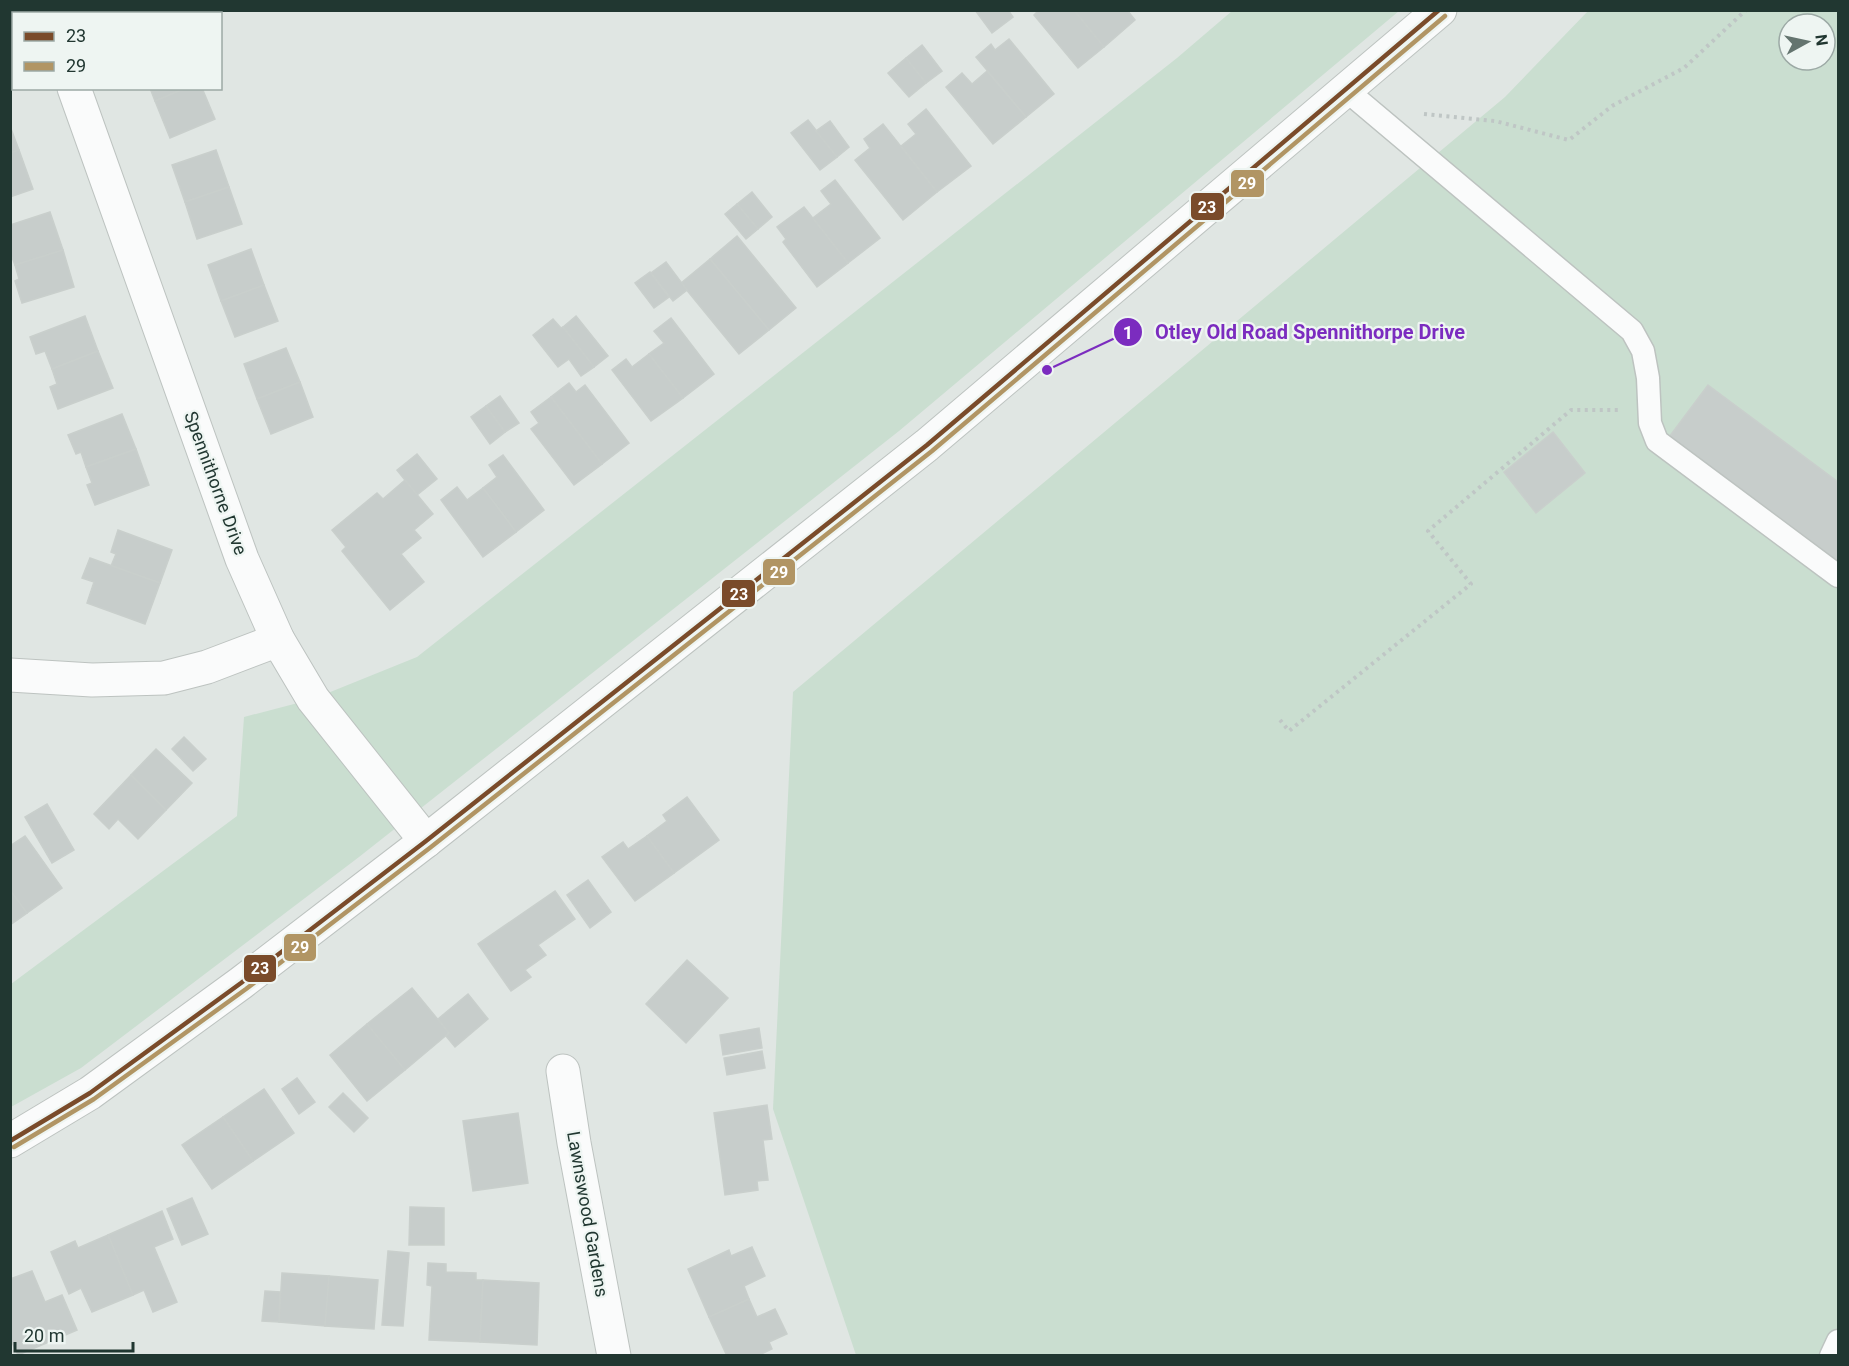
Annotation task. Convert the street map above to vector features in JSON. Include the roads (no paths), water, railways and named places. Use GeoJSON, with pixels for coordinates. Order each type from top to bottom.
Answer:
{"type":"FeatureCollection","features":[{"type":"Feature","properties":{"kind":"street"},"geometry":{"type":"LineString","coordinates":[[10,1141],[90,1093],[241,983],[426,841],[927,445],[1440,10]]}},
{"type":"Feature","properties":{"kind":"street","name":"Spennithorne Drive"},"geometry":{"type":"LineString","coordinates":[[75,90],[242,559],[278,640],[312,699],[426,841]]}},
{"type":"Feature","properties":{"kind":"street"},"geometry":{"type":"LineString","coordinates":[[10,675],[92,680],[164,678],[207,667],[278,640]]}},
{"type":"Feature","properties":{"kind":"street","name":"Lawnswood Gardens"},"geometry":{"type":"LineString","coordinates":[[563,1071],[574,1143],[614,1356]]}},
{"type":"Feature","properties":{"kind":"lane"},"geometry":{"type":"LineString","coordinates":[[1346,90],[1632,331],[1643,351],[1648,378],[1650,423],[1657,441],[1839,576]]}},
{"type":"Feature","properties":{"kind":"lane"},"geometry":{"type":"LineString","coordinates":[[1831,1356],[1839,1341]]}},
{"type":"Feature","properties":{"kind":"place","name":"Otley Old Road Spennithorpe Drive"},"geometry":{"type":"Point","coordinates":[1047,370]}}]}
